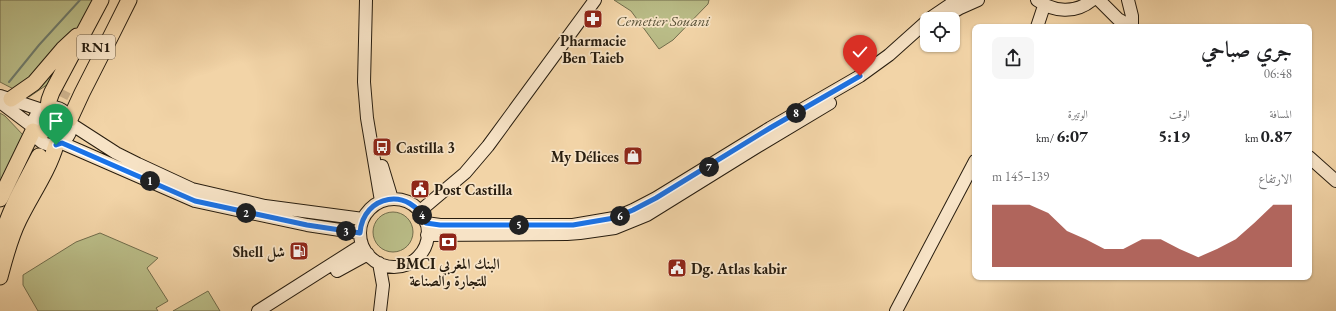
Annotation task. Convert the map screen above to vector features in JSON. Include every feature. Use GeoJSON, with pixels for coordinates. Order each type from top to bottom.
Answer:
{"type":"FeatureCollection","features":[{"type":"Feature","properties":{"kind":"highway"},"geometry":{"type":"LineString","coordinates":[[56,116],[49,100],[52,92],[101,0]]}},
{"type":"Feature","properties":{"kind":"highway","name":"RN1"},"geometry":{"type":"LineString","coordinates":[[110,0],[68,92],[122,0]]}},
{"type":"Feature","properties":{"kind":"highway"},"geometry":{"type":"LineString","coordinates":[[0,199],[46,135],[56,116],[82,92],[129,0]]}},
{"type":"Feature","properties":{"kind":"highway"},"geometry":{"type":"LineString","coordinates":[[4,99],[34,83],[63,49],[86,27]]}},
{"type":"Feature","properties":{"kind":"highway"},"geometry":{"type":"LineString","coordinates":[[0,277],[18,222],[49,163],[46,135]]}},
{"type":"Feature","properties":{"kind":"highway"},"geometry":{"type":"LineString","coordinates":[[0,217],[10,194],[36,154],[3,230],[0,245]]}},
{"type":"Feature","properties":{"kind":"main road"},"geometry":{"type":"LineString","coordinates":[[366,0],[364,82],[367,118],[387,200]]}},
{"type":"Feature","properties":{"kind":"main road"},"geometry":{"type":"LineString","coordinates":[[372,0],[370,76],[372,105],[387,200]]}},
{"type":"Feature","properties":{"kind":"main road"},"geometry":{"type":"LineString","coordinates":[[420,211],[465,173],[488,146],[595,0]]}},
{"type":"Feature","properties":{"kind":"main road"},"geometry":{"type":"LineString","coordinates":[[940,12],[957,0]]}},
{"type":"Feature","properties":{"kind":"main road"},"geometry":{"type":"LineString","coordinates":[[954,12],[967,4],[978,0]]}},
{"type":"Feature","properties":{"kind":"main road"},"geometry":{"type":"LineString","coordinates":[[1037,24],[1040,3],[1055,9],[1066,10],[1077,9],[1088,4],[1092,0]]}},
{"type":"Feature","properties":{"kind":"main road"},"geometry":{"type":"LineString","coordinates":[[1099,0],[1118,19],[1127,24]]}},
{"type":"Feature","properties":{"kind":"main road"},"geometry":{"type":"LineString","coordinates":[[1128,0],[1132,16],[1132,24]]}},
{"type":"Feature","properties":{"kind":"main road"},"geometry":{"type":"LineString","coordinates":[[426,223],[455,225],[573,225],[614,218],[656,198],[770,128],[860,76],[889,55],[920,27]]}},
{"type":"Feature","properties":{"kind":"main road"},"geometry":{"type":"LineString","coordinates":[[427,235],[580,234],[615,228],[630,222],[653,212],[755,148],[865,83],[920,37]]}},
{"type":"Feature","properties":{"kind":"main road"},"geometry":{"type":"LineString","coordinates":[[4,99],[56,116],[116,153],[192,189],[266,206],[363,219]]}},
{"type":"Feature","properties":{"kind":"main road"},"geometry":{"type":"LineString","coordinates":[[4,99],[46,135],[195,201],[307,225],[363,244],[379,263],[386,266],[395,266],[408,263],[417,257],[422,251],[427,235],[426,223],[420,211],[412,204],[402,200],[387,200],[374,206],[367,212],[363,219],[363,244]]}},
{"type":"Feature","properties":{"kind":"main road"},"geometry":{"type":"LineString","coordinates":[[46,135],[68,138],[71,131],[56,116]]}},
{"type":"Feature","properties":{"kind":"main road"},"geometry":{"type":"LineString","coordinates":[[1312,160],[1336,181]]}},
{"type":"Feature","properties":{"kind":"main road"},"geometry":{"type":"LineString","coordinates":[[896,311],[972,167]]}},
{"type":"Feature","properties":{"kind":"main road"},"geometry":{"type":"LineString","coordinates":[[258,311],[363,244]]}},
{"type":"Feature","properties":{"kind":"main road"},"geometry":{"type":"LineString","coordinates":[[269,311],[363,244]]}},
{"type":"Feature","properties":{"kind":"main road"},"geometry":{"type":"LineString","coordinates":[[379,263],[383,285],[380,311]]}},
{"type":"Feature","properties":{"kind":"main road"},"geometry":{"type":"LineString","coordinates":[[383,285],[395,266]]}},
{"type":"Feature","properties":{"kind":"green space"},"geometry":{"type":"Polygon","coordinates":[[[0,0],[96,0],[54,80],[29,97],[0,82],[0,0]]]}},
{"type":"Feature","properties":{"kind":"green space","name":"Cemetier Souani"},"geometry":{"type":"Polygon","coordinates":[[[614,0],[709,0],[708,4],[673,40],[659,49],[631,11],[614,0]]]}},
{"type":"Feature","properties":{"kind":"green space"},"geometry":{"type":"Polygon","coordinates":[[[0,113],[5,116],[24,136],[24,150],[0,207],[0,113]]]}},
{"type":"Feature","properties":{"kind":"green space"},"geometry":{"type":"Polygon","coordinates":[[[393,212],[407,218],[413,232],[407,246],[393,252],[379,246],[373,232],[379,218],[393,212]]]}},
{"type":"Feature","properties":{"kind":"green space"},"geometry":{"type":"Polygon","coordinates":[[[100,233],[158,258],[147,268],[168,301],[156,308],[158,311],[38,311],[23,285],[23,275],[76,242],[100,233]]]}},
{"type":"Feature","properties":{"kind":"green space"},"geometry":{"type":"Polygon","coordinates":[[[208,291],[220,311],[173,311],[208,291]]]}},
{"type":"Feature","properties":{"kind":"waterway"},"geometry":{"type":"LineString","coordinates":[[9,82],[39,45],[80,0]]}},
{"type":"Feature","properties":{"kind":"tunnel"},"geometry":{"type":"LineString","coordinates":[[50,117],[64,90]]}},
{"type":"Feature","properties":{"kind":"tunnel"},"geometry":{"type":"LineString","coordinates":[[39,156],[50,134]]}},
{"type":"Feature","properties":{"kind":"place","name":"Pharmacie Ben Taieb"},"geometry":{"type":"Point","coordinates":[593,19]}},
{"type":"Feature","properties":{"kind":"place","name":"Castilla 3"},"geometry":{"type":"Point","coordinates":[382,147]}},
{"type":"Feature","properties":{"kind":"place","name":"My Délices"},"geometry":{"type":"Point","coordinates":[633,156]}},
{"type":"Feature","properties":{"kind":"place","name":"Post Castilla"},"geometry":{"type":"Point","coordinates":[420,189]}},
{"type":"Feature","properties":{"kind":"place","name":"BMCI البنك المغربي للتجارة والصناعة"},"geometry":{"type":"Point","coordinates":[448,242]}},
{"type":"Feature","properties":{"kind":"place","name":"Shell شل"},"geometry":{"type":"Point","coordinates":[299,251]}},
{"type":"Feature","properties":{"kind":"place","name":"Dg. Atlas kabir"},"geometry":{"type":"Point","coordinates":[677,268]}},
{"type":"Feature","properties":{"kind":"route"},"geometry":{"type":"LineString","coordinates":[[56,145],[62,143],[173,193],[195,201],[307,225],[360,233],[363,219],[367,212],[381,201],[392,199],[402,200],[412,204],[420,211],[426,223],[440,225],[573,225],[614,218],[633,210],[698,174],[770,128],[860,76]]}}]}
